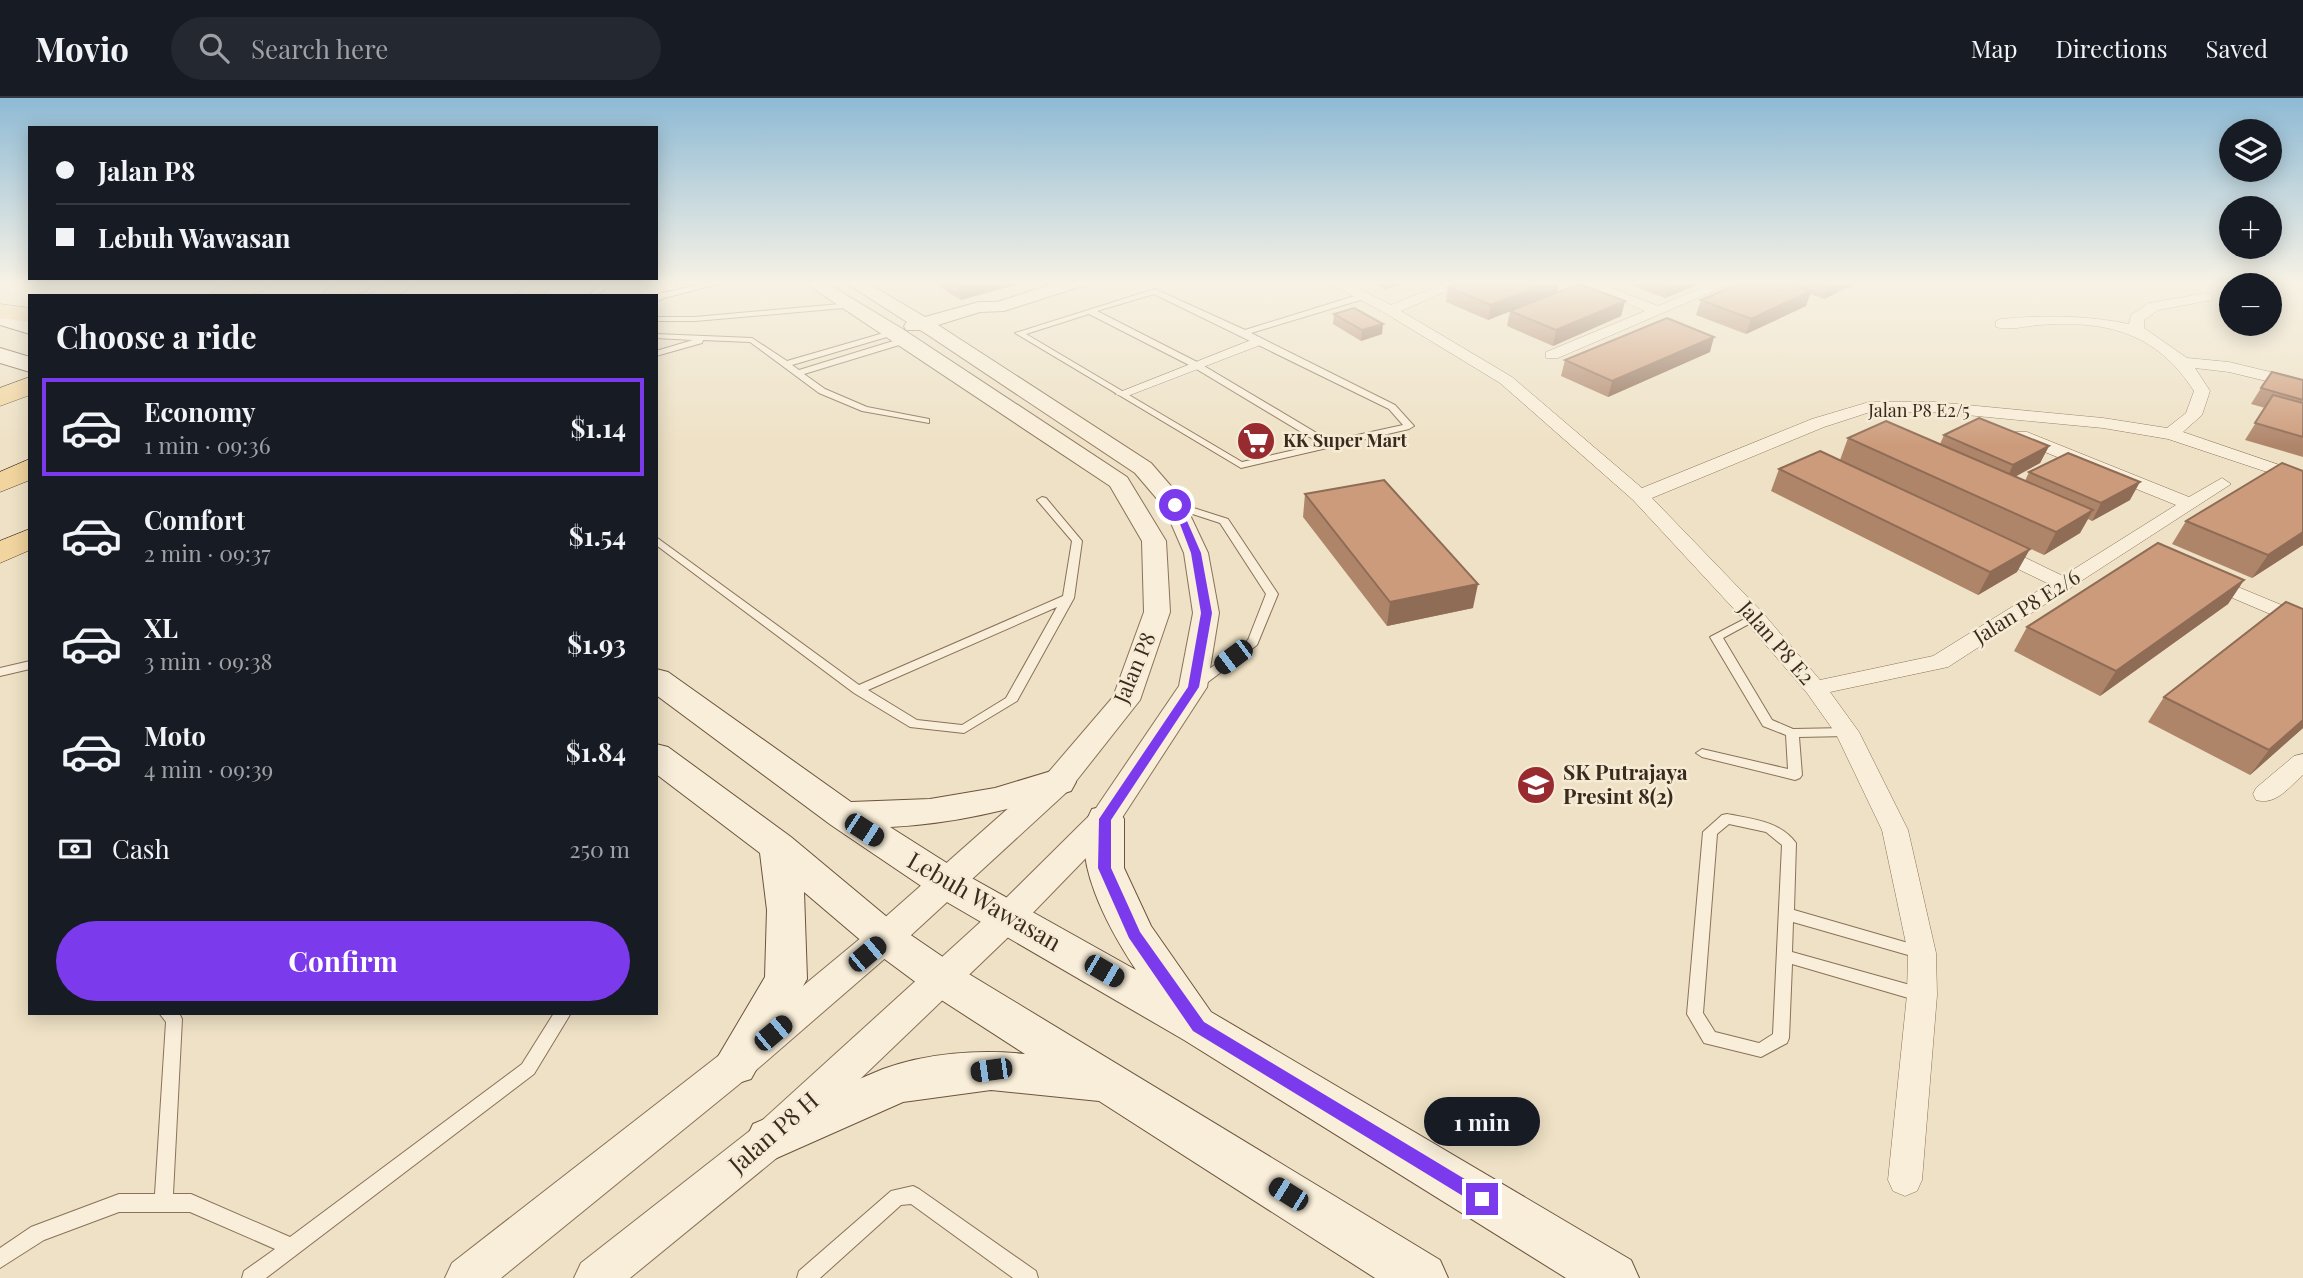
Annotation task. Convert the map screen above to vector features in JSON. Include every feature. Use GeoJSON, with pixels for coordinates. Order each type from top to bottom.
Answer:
{"type":"FeatureCollection","features":[{"type":"Feature","properties":{"kind":"main road"},"geometry":{"type":"LineString","coordinates":[[0,355],[28,364]]}},
{"type":"Feature","properties":{"kind":"main road"},"geometry":{"type":"LineString","coordinates":[[0,398],[28,386]]}},
{"type":"Feature","properties":{"kind":"main road"},"geometry":{"type":"LineString","coordinates":[[0,456],[28,442]]}},
{"type":"Feature","properties":{"kind":"main road"},"geometry":{"type":"LineString","coordinates":[[0,483],[28,469]]}},
{"type":"Feature","properties":{"kind":"main road"},"geometry":{"type":"LineString","coordinates":[[0,554],[28,539]]}},
{"type":"Feature","properties":{"kind":"main road"},"geometry":{"type":"LineString","coordinates":[[0,554],[28,545]]}},
{"type":"Feature","properties":{"kind":"main road","name":"Lebuh Wawasan"},"geometry":{"type":"LineString","coordinates":[[658,680],[844,816],[947,883],[1009,916],[1199,1027],[1614,1278]]}},
{"type":"Feature","properties":{"kind":"main road"},"geometry":{"type":"LineString","coordinates":[[658,757],[778,847],[886,938],[944,980],[1422,1278]]}},
{"type":"Feature","properties":{"kind":"main road"},"geometry":{"type":"LineString","coordinates":[[844,816],[930,812],[996,801],[1058,782]]}},
{"type":"Feature","properties":{"kind":"main road"},"geometry":{"type":"LineString","coordinates":[[1105,819],[1105,868],[1134,934],[1199,1027]]}},
{"type":"Feature","properties":{"kind":"main road"},"geometry":{"type":"LineString","coordinates":[[735,1065],[786,979],[787,910],[778,847]]}},
{"type":"Feature","properties":{"kind":"main road"},"geometry":{"type":"LineString","coordinates":[[770,1139],[899,1083],[991,1070],[1109,1082]]}},
{"type":"Feature","properties":{"kind":"street","name":"Jalan P8"},"geometry":{"type":"LineString","coordinates":[[735,1065],[886,938],[1058,782],[1126,700],[1157,612],[1154,541],[1119,482],[921,336]]}},
{"type":"Feature","properties":{"kind":"street","name":"Jalan P8"},"geometry":{"type":"LineString","coordinates":[[922,336],[1143,468],[1175,505],[1196,553],[1206,613],[1193,687],[1105,819],[944,980]]}},
{"type":"Feature","properties":{"kind":"street","name":"Jalan P8 E2"},"geometry":{"type":"LineString","coordinates":[[1434,336],[1506,380],[1640,496],[1754,617],[1815,688],[1847,732],[1895,830],[1922,953],[1923,995],[1905,1180]]}},
{"type":"Feature","properties":{"kind":"street"},"geometry":{"type":"LineString","coordinates":[[1552,355],[1597,336]]}},
{"type":"Feature","properties":{"kind":"street"},"geometry":{"type":"LineString","coordinates":[[2146,336],[2183,362],[2202,391],[2194,415],[2171,434]]}},
{"type":"Feature","properties":{"kind":"street"},"geometry":{"type":"LineString","coordinates":[[1121,394],[1259,341]]}},
{"type":"Feature","properties":{"kind":"street"},"geometry":{"type":"LineString","coordinates":[[2183,362],[2229,367],[2303,385]]}},
{"type":"Feature","properties":{"kind":"street","name":"Jalan P8 E2/5"},"geometry":{"type":"LineString","coordinates":[[1640,496],[1818,423],[1869,408],[1935,407],[2103,423],[2171,434],[2303,479]]}},
{"type":"Feature","properties":{"kind":"street"},"geometry":{"type":"LineString","coordinates":[[2016,434],[2190,504]]}},
{"type":"Feature","properties":{"kind":"street","name":"Jalan P8 E2/6"},"geometry":{"type":"LineString","coordinates":[[1815,688],[1940,662],[2222,484]]}},
{"type":"Feature","properties":{"kind":"street"},"geometry":{"type":"LineString","coordinates":[[1977,542],[2064,584]]}},
{"type":"Feature","properties":{"kind":"street"},"geometry":{"type":"LineString","coordinates":[[2126,545],[2151,556]]}},
{"type":"Feature","properties":{"kind":"street"},"geometry":{"type":"LineString","coordinates":[[2189,572],[2303,622]]}},
{"type":"Feature","properties":{"kind":"street"},"geometry":{"type":"LineString","coordinates":[[2265,793],[2303,762]]}},
{"type":"Feature","properties":{"kind":"street","name":"Jalan P8 H"},"geometry":{"type":"LineString","coordinates":[[596,1278],[770,1139],[944,980]]}},
{"type":"Feature","properties":{"kind":"street"},"geometry":{"type":"LineString","coordinates":[[467,1278],[735,1065]]}},
{"type":"Feature","properties":{"kind":"lane"},"geometry":{"type":"LineString","coordinates":[[658,336],[752,340],[822,391],[865,410],[926,421]]}},
{"type":"Feature","properties":{"kind":"lane"},"geometry":{"type":"LineString","coordinates":[[786,364],[899,336]]}},
{"type":"Feature","properties":{"kind":"lane"},"geometry":{"type":"LineString","coordinates":[[798,373],[903,336]]}},
{"type":"Feature","properties":{"kind":"lane"},"geometry":{"type":"LineString","coordinates":[[1024,336],[1241,465],[1409,426],[1392,407],[1250,336]]}},
{"type":"Feature","properties":{"kind":"lane"},"geometry":{"type":"LineString","coordinates":[[1139,336],[1196,365],[1328,444]]}},
{"type":"Feature","properties":{"kind":"lane"},"geometry":{"type":"LineString","coordinates":[[658,353],[709,338]]}},
{"type":"Feature","properties":{"kind":"lane"},"geometry":{"type":"LineString","coordinates":[[658,541],[858,690],[914,724],[964,729],[1011,701],[1068,598],[1077,541],[1042,500]]}},
{"type":"Feature","properties":{"kind":"lane"},"geometry":{"type":"LineString","coordinates":[[1175,505],[1224,521],[1272,594],[1253,642],[1193,687]]}},
{"type":"Feature","properties":{"kind":"lane"},"geometry":{"type":"LineString","coordinates":[[858,690],[1068,598]]}},
{"type":"Feature","properties":{"kind":"lane"},"geometry":{"type":"LineString","coordinates":[[1754,617],[1716,637],[1766,723],[1792,733],[1847,732]]}},
{"type":"Feature","properties":{"kind":"lane"},"geometry":{"type":"LineString","coordinates":[[0,672],[28,665]]}},
{"type":"Feature","properties":{"kind":"lane"},"geometry":{"type":"LineString","coordinates":[[1702,752],[1795,775],[1792,733]]}},
{"type":"Feature","properties":{"kind":"lane"},"geometry":{"type":"LineString","coordinates":[[1727,819],[1770,828],[1789,843],[1784,956],[1781,1038],[1761,1050],[1710,1038],[1695,1014],[1710,832],[1727,819]]}},
{"type":"Feature","properties":{"kind":"lane"},"geometry":{"type":"LineString","coordinates":[[1786,914],[1922,953]]}},
{"type":"Feature","properties":{"kind":"lane"},"geometry":{"type":"LineString","coordinates":[[1784,956],[1923,995]]}},
{"type":"Feature","properties":{"kind":"lane"},"geometry":{"type":"LineString","coordinates":[[164,1203],[174,1020],[169,1015]]}},
{"type":"Feature","properties":{"kind":"lane"},"geometry":{"type":"LineString","coordinates":[[251,1278],[528,1069],[563,1015]]}},
{"type":"Feature","properties":{"kind":"lane"},"geometry":{"type":"LineString","coordinates":[[806,1278],[897,1197],[913,1195],[1029,1278]]}},
{"type":"Feature","properties":{"kind":"lane"},"geometry":{"type":"LineString","coordinates":[[0,1259],[38,1233],[119,1203],[191,1203],[292,1247]]}},
{"type":"Feature","properties":{"kind":"building"},"geometry":{"type":"Polygon","coordinates":[[[1623,336],[1714,337],[1612,381],[1565,360],[1623,336]]]}},
{"type":"Feature","properties":{"kind":"building"},"geometry":{"type":"Polygon","coordinates":[[[2272,372],[2303,380],[2303,400],[2261,388],[2272,372]]]}},
{"type":"Feature","properties":{"kind":"building"},"geometry":{"type":"Polygon","coordinates":[[[2273,395],[2303,403],[2303,437],[2255,423],[2273,395]]]}},
{"type":"Feature","properties":{"kind":"building"},"geometry":{"type":"Polygon","coordinates":[[[1979,418],[2049,446],[2013,465],[1944,435],[1979,418]]]}},
{"type":"Feature","properties":{"kind":"building"},"geometry":{"type":"Polygon","coordinates":[[[1886,421],[2093,510],[2056,532],[1848,438],[1886,421]]]}},
{"type":"Feature","properties":{"kind":"building"},"geometry":{"type":"Polygon","coordinates":[[[1820,451],[2030,549],[1990,572],[1779,469],[1820,451]]]}},
{"type":"Feature","properties":{"kind":"building"},"geometry":{"type":"Polygon","coordinates":[[[2068,453],[2140,482],[2101,503],[2029,472],[2068,453]]]}},
{"type":"Feature","properties":{"kind":"building"},"geometry":{"type":"Polygon","coordinates":[[[2282,463],[2303,471],[2303,532],[2268,555],[2186,521],[2282,463]]]}},
{"type":"Feature","properties":{"kind":"building"},"geometry":{"type":"Polygon","coordinates":[[[1384,480],[1478,584],[1390,602],[1305,494],[1384,480]]]}},
{"type":"Feature","properties":{"kind":"building"},"geometry":{"type":"Polygon","coordinates":[[[2158,543],[2244,580],[2116,671],[2027,627],[2158,543]]]}},
{"type":"Feature","properties":{"kind":"building"},"geometry":{"type":"Polygon","coordinates":[[[2286,602],[2303,609],[2303,720],[2269,750],[2164,697],[2286,602]]]}},
{"type":"Feature","properties":{"kind":"place","name":"KK Super Mart"},"geometry":{"type":"Point","coordinates":[1256,441]}},
{"type":"Feature","properties":{"kind":"place","name":"SK Putrajaya Presint 8(2)"},"geometry":{"type":"Point","coordinates":[1536,785]}},
{"type":"Feature","properties":{"kind":"route"},"geometry":{"type":"LineString","coordinates":[[1175,505],[1196,553],[1206,613],[1193,687],[1105,819],[1105,868],[1124,912],[1134,934],[1199,1027],[1482,1199]]}}]}
